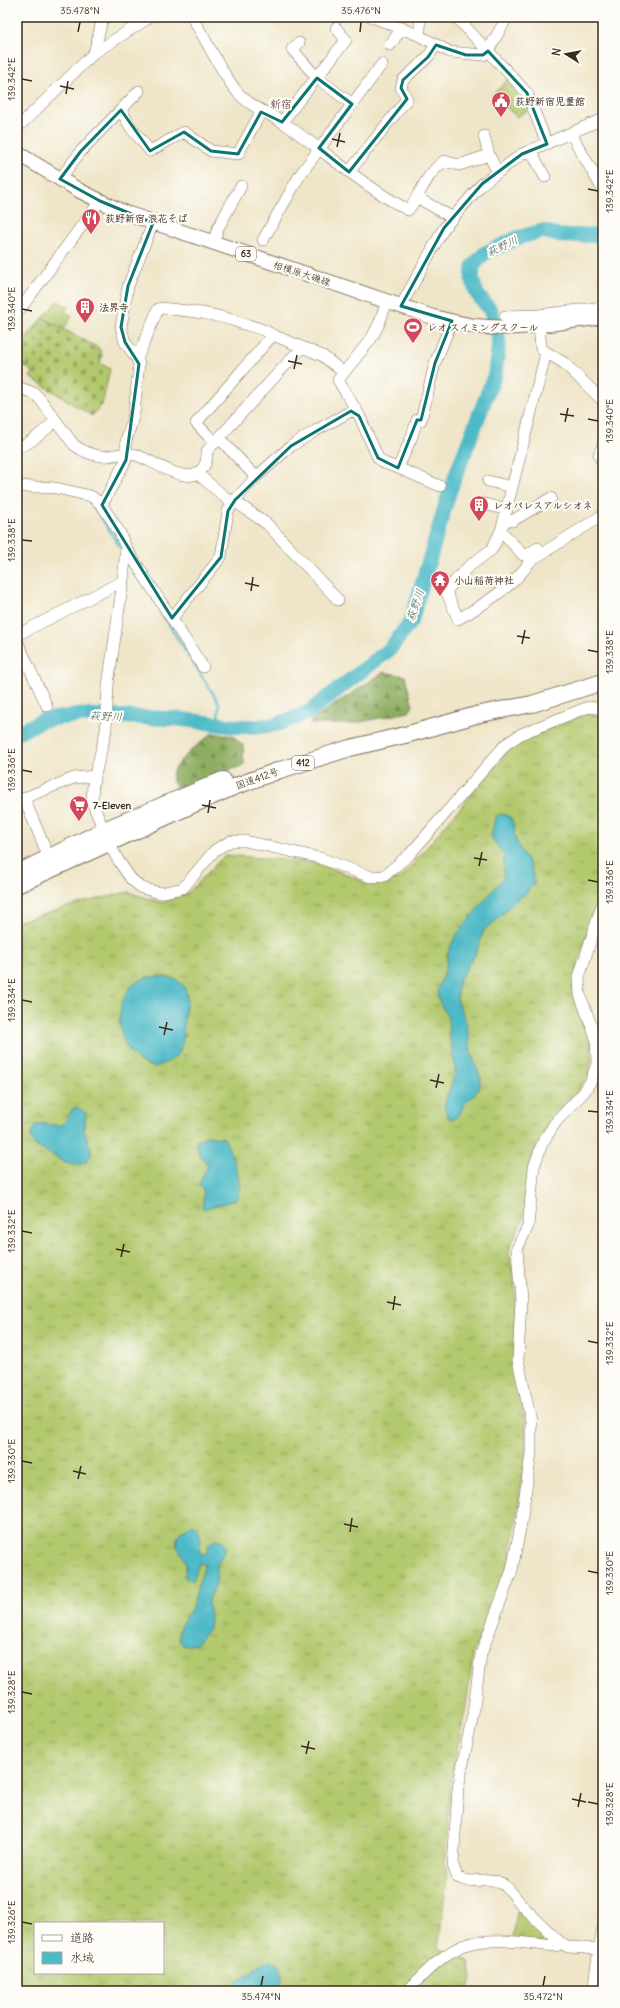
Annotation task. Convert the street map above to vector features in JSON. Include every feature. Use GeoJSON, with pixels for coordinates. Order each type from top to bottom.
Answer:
{"type":"FeatureCollection","features":[{"type":"Feature","properties":{"kind":"highway","name":"国道412号"},"geometry":{"type":"LineString","coordinates":[[17,885],[201,788],[340,740],[531,694],[603,672]]}},
{"type":"Feature","properties":{"kind":"highway","name":"国道412号"},"geometry":{"type":"LineString","coordinates":[[17,873],[49,858],[280,770],[350,748],[405,735],[480,714],[532,704],[603,682]]}},
{"type":"Feature","properties":{"kind":"main road","name":"相模原大磯線"},"geometry":{"type":"LineString","coordinates":[[17,153],[100,202],[153,223],[452,322],[486,327],[508,321],[539,325],[603,317]]}},
{"type":"Feature","properties":{"kind":"street"},"geometry":{"type":"LineString","coordinates":[[94,53],[103,17]]}},
{"type":"Feature","properties":{"kind":"street"},"geometry":{"type":"LineString","coordinates":[[17,128],[94,53],[150,17]]}},
{"type":"Feature","properties":{"kind":"street"},"geometry":{"type":"LineString","coordinates":[[192,17],[234,88],[261,112],[282,122],[319,148],[349,172],[393,202],[408,210],[418,198],[432,169],[444,161],[459,165],[489,155]]}},
{"type":"Feature","properties":{"kind":"street"},"geometry":{"type":"LineString","coordinates":[[372,17],[402,28],[450,52],[466,55],[482,55],[488,50],[507,17]]}},
{"type":"Feature","properties":{"kind":"street"},"geometry":{"type":"LineString","coordinates":[[418,36],[420,30],[420,17]]}},
{"type":"Feature","properties":{"kind":"street"},"geometry":{"type":"LineString","coordinates":[[456,17],[527,93],[547,144]]}},
{"type":"Feature","properties":{"kind":"street"},"geometry":{"type":"LineString","coordinates":[[282,122],[346,40],[336,28]]}},
{"type":"Feature","properties":{"kind":"street"},"geometry":{"type":"LineString","coordinates":[[390,45],[402,28]]}},
{"type":"Feature","properties":{"kind":"street"},"geometry":{"type":"LineString","coordinates":[[349,172],[407,98],[401,88],[403,80],[428,57],[436,46]]}},
{"type":"Feature","properties":{"kind":"street"},"geometry":{"type":"LineString","coordinates":[[293,49],[317,78],[352,104]]}},
{"type":"Feature","properties":{"kind":"street"},"geometry":{"type":"LineString","coordinates":[[263,240],[300,175],[382,64]]}},
{"type":"Feature","properties":{"kind":"street"},"geometry":{"type":"LineString","coordinates":[[60,179],[81,151],[121,110],[121,107],[139,91]]}},
{"type":"Feature","properties":{"kind":"street"},"geometry":{"type":"LineString","coordinates":[[121,110],[131,128],[150,151],[184,132],[211,151],[238,154],[261,112]]}},
{"type":"Feature","properties":{"kind":"street"},"geometry":{"type":"LineString","coordinates":[[401,306],[444,228],[482,184],[497,171],[522,154],[603,119]]}},
{"type":"Feature","properties":{"kind":"street"},"geometry":{"type":"LineString","coordinates":[[571,134],[603,190]]}},
{"type":"Feature","properties":{"kind":"street"},"geometry":{"type":"LineString","coordinates":[[484,136],[489,155],[497,171]]}},
{"type":"Feature","properties":{"kind":"street"},"geometry":{"type":"LineString","coordinates":[[531,151],[544,177]]}},
{"type":"Feature","properties":{"kind":"street"},"geometry":{"type":"LineString","coordinates":[[213,244],[218,228],[237,189]]}},
{"type":"Feature","properties":{"kind":"street"},"geometry":{"type":"LineString","coordinates":[[418,198],[453,218]]}},
{"type":"Feature","properties":{"kind":"street"},"geometry":{"type":"LineString","coordinates":[[21,308],[100,202]]}},
{"type":"Feature","properties":{"kind":"street"},"geometry":{"type":"LineString","coordinates":[[102,505],[126,460],[126,441],[134,414],[139,364],[125,342],[120,327],[128,286],[153,223]]}},
{"type":"Feature","properties":{"kind":"street"},"geometry":{"type":"LineString","coordinates":[[387,301],[379,324],[371,339],[338,380],[358,413],[378,458],[384,464],[398,468],[440,486]]}},
{"type":"Feature","properties":{"kind":"street"},"geometry":{"type":"LineString","coordinates":[[508,321],[538,315],[603,307]]}},
{"type":"Feature","properties":{"kind":"street"},"geometry":{"type":"LineString","coordinates":[[137,359],[158,309],[162,308],[204,313],[258,326],[273,335],[323,356],[343,372]]}},
{"type":"Feature","properties":{"kind":"street"},"geometry":{"type":"LineString","coordinates":[[398,468],[412,436],[417,420],[421,420],[435,364],[452,322]]}},
{"type":"Feature","properties":{"kind":"street"},"geometry":{"type":"LineString","coordinates":[[539,325],[541,349],[564,363],[601,395]]}},
{"type":"Feature","properties":{"kind":"street"},"geometry":{"type":"LineString","coordinates":[[256,477],[217,440],[196,423],[212,400],[273,335]]}},
{"type":"Feature","properties":{"kind":"street"},"geometry":{"type":"LineString","coordinates":[[17,387],[34,393],[74,445],[80,450],[107,456],[126,452],[136,454],[176,474],[188,476],[198,474],[205,466],[207,451],[302,348]]}},
{"type":"Feature","properties":{"kind":"street"},"geometry":{"type":"LineString","coordinates":[[546,353],[503,526],[492,549],[467,568],[446,591],[458,619],[478,608],[499,592],[523,570],[530,561],[603,515]]}},
{"type":"Feature","properties":{"kind":"street"},"geometry":{"type":"LineString","coordinates":[[172,618],[221,557],[228,511],[233,502],[256,477],[291,446],[315,430],[351,411],[358,413]]}},
{"type":"Feature","properties":{"kind":"street"},"geometry":{"type":"LineString","coordinates":[[17,448],[23,446],[38,436],[56,420]]}},
{"type":"Feature","properties":{"kind":"street"},"geometry":{"type":"LineString","coordinates":[[603,444],[600,448],[599,455],[603,464]]}},
{"type":"Feature","properties":{"kind":"street"},"geometry":{"type":"LineString","coordinates":[[198,474],[227,499],[237,503],[267,524],[293,550],[338,600]]}},
{"type":"Feature","properties":{"kind":"street"},"geometry":{"type":"LineString","coordinates":[[488,481],[512,486]]}},
{"type":"Feature","properties":{"kind":"street"},"geometry":{"type":"LineString","coordinates":[[17,486],[56,488],[91,496],[102,505],[120,533],[126,548],[202,667]]}},
{"type":"Feature","properties":{"kind":"street"},"geometry":{"type":"LineString","coordinates":[[503,526],[551,498]]}},
{"type":"Feature","properties":{"kind":"street"},"geometry":{"type":"LineString","coordinates":[[481,503],[507,510]]}},
{"type":"Feature","properties":{"kind":"street"},"geometry":{"type":"LineString","coordinates":[[503,526],[523,555],[527,555],[541,543],[557,536]]}},
{"type":"Feature","properties":{"kind":"street"},"geometry":{"type":"LineString","coordinates":[[126,548],[107,706],[106,730],[95,776],[92,802],[106,837],[131,879],[142,888],[160,893],[183,888],[215,850],[231,841],[245,841],[320,858],[370,877],[379,877],[394,869],[410,854],[496,755],[515,737],[589,707],[603,709]]}},
{"type":"Feature","properties":{"kind":"street"},"geometry":{"type":"LineString","coordinates":[[17,635],[123,581]]}},
{"type":"Feature","properties":{"kind":"street"},"geometry":{"type":"LineString","coordinates":[[17,641],[47,706]]}},
{"type":"Feature","properties":{"kind":"street"},"geometry":{"type":"LineString","coordinates":[[49,858],[24,798],[74,778],[95,776]]}},
{"type":"Feature","properties":{"kind":"street"},"geometry":{"type":"LineString","coordinates":[[601,1949],[568,1947],[561,1943],[521,1905],[510,1889],[495,1880],[469,1882],[457,1877],[454,1872],[453,1858],[458,1788],[473,1714],[481,1654],[512,1570],[521,1524],[531,1453],[531,1421],[518,1360],[521,1300],[517,1249],[528,1226],[534,1167],[542,1144],[555,1123],[584,1092],[594,1073],[598,1056],[596,1038],[582,1000],[579,982],[603,902]]}},
{"type":"Feature","properties":{"kind":"street"},"geometry":{"type":"LineString","coordinates":[[593,1991],[601,1949],[603,1927]]}},
{"type":"Feature","properties":{"kind":"street"},"geometry":{"type":"LineString","coordinates":[[407,1990],[441,1959],[465,1945],[487,1941],[556,1946],[561,1943]]}},
{"type":"Feature","properties":{"kind":"highlighted area"},"geometry":{"type":"Polygon","coordinates":[[[436,45],[466,55],[483,55],[488,51],[527,93],[547,144],[522,154],[482,184],[444,228],[401,306],[452,321],[435,363],[421,420],[417,420],[398,468],[378,458],[359,416],[351,411],[291,446],[235,500],[228,511],[221,557],[172,618],[102,505],[126,460],[139,364],[125,342],[121,327],[128,286],[153,223],[100,201],[60,179],[81,151],[121,110],[150,151],[184,132],[211,151],[238,154],[261,112],[282,122],[317,78],[352,104],[319,148],[349,172],[407,99],[401,88],[403,80],[428,57],[436,45]]]}},
{"type":"Feature","properties":{"kind":"green space"},"geometry":{"type":"Polygon","coordinates":[[[511,77],[531,108],[517,117],[492,95],[511,77]]]}},
{"type":"Feature","properties":{"kind":"green space"},"geometry":{"type":"Polygon","coordinates":[[[58,301],[68,307],[65,312],[72,316],[64,329],[43,318],[58,301]]]}},
{"type":"Feature","properties":{"kind":"green space"},"geometry":{"type":"Polygon","coordinates":[[[42,318],[99,348],[102,356],[100,363],[110,369],[102,405],[92,416],[30,377],[33,372],[17,361],[17,350],[42,318]]]}},
{"type":"Feature","properties":{"kind":"green space"},"geometry":{"type":"Polygon","coordinates":[[[384,672],[405,676],[413,706],[409,712],[351,724],[310,724],[313,719],[384,672]]]}},
{"type":"Feature","properties":{"kind":"green space"},"geometry":{"type":"Polygon","coordinates":[[[587,714],[603,716],[603,884],[575,974],[573,987],[575,998],[590,1034],[592,1058],[588,1075],[578,1091],[548,1124],[532,1155],[527,1177],[524,1217],[510,1247],[509,1253],[515,1286],[515,1371],[526,1423],[526,1454],[510,1558],[495,1604],[474,1649],[466,1707],[451,1778],[445,1863],[447,1876],[438,1949],[469,1960],[472,1980],[468,1991],[17,1991],[17,922],[81,903],[128,892],[162,903],[189,892],[225,855],[318,863],[373,885],[401,878],[515,743],[587,714]]]}},
{"type":"Feature","properties":{"kind":"green space"},"geometry":{"type":"Polygon","coordinates":[[[212,733],[233,736],[243,745],[244,765],[178,789],[173,782],[172,773],[181,760],[212,733]]]}},
{"type":"Feature","properties":{"kind":"green space"},"geometry":{"type":"Polygon","coordinates":[[[522,1909],[550,1937],[549,1943],[513,1938],[517,1911],[522,1909]]]}},
{"type":"Feature","properties":{"kind":"water"},"geometry":{"type":"Polygon","coordinates":[[[501,814],[509,816],[513,823],[516,839],[530,866],[534,883],[527,893],[513,902],[498,919],[484,930],[477,951],[458,982],[457,1002],[466,1021],[471,1053],[481,1079],[479,1089],[464,1105],[458,1117],[451,1119],[448,1117],[444,1106],[455,1073],[455,1065],[449,1034],[448,1018],[438,999],[437,991],[446,967],[448,952],[456,935],[503,878],[504,856],[491,836],[495,818],[501,814]]]}},
{"type":"Feature","properties":{"kind":"water"},"geometry":{"type":"Polygon","coordinates":[[[148,977],[169,977],[175,979],[184,986],[187,1000],[180,1050],[172,1060],[154,1067],[140,1061],[129,1051],[123,1037],[120,1022],[121,1007],[126,994],[135,983],[148,977]]]}},
{"type":"Feature","properties":{"kind":"water"},"geometry":{"type":"Polygon","coordinates":[[[73,1108],[78,1108],[86,1113],[84,1130],[92,1152],[86,1162],[76,1165],[68,1164],[38,1147],[31,1141],[32,1131],[36,1125],[63,1125],[73,1108]]]}},
{"type":"Feature","properties":{"kind":"water"},"geometry":{"type":"Polygon","coordinates":[[[207,1136],[224,1138],[237,1169],[239,1187],[235,1200],[203,1209],[204,1191],[203,1188],[199,1186],[200,1180],[208,1165],[199,1154],[196,1141],[207,1136]]]}},
{"type":"Feature","properties":{"kind":"water"},"geometry":{"type":"Polygon","coordinates":[[[192,1525],[196,1527],[200,1533],[200,1553],[206,1554],[209,1544],[216,1539],[223,1541],[226,1548],[217,1565],[216,1584],[208,1602],[210,1620],[209,1628],[195,1644],[185,1646],[179,1641],[179,1630],[181,1624],[191,1609],[205,1564],[199,1563],[193,1581],[185,1578],[186,1563],[177,1547],[177,1540],[181,1531],[192,1525]]]}},
{"type":"Feature","properties":{"kind":"water"},"geometry":{"type":"Polygon","coordinates":[[[269,1960],[278,1965],[283,1973],[282,1982],[276,1991],[232,1991],[237,1981],[251,1973],[258,1965],[269,1960]]]}},
{"type":"Feature","properties":{"kind":"waterway","name":"萩野川"},"geometry":{"type":"LineString","coordinates":[[17,733],[43,720],[81,715],[179,719],[232,726],[256,727],[278,724],[309,712],[390,649],[411,621],[450,490],[495,374],[499,342],[491,311],[477,294],[472,279],[473,266],[485,253],[517,238],[542,231],[563,236],[603,236]]}},
{"type":"Feature","properties":{"kind":"waterway"},"geometry":{"type":"LineString","coordinates":[[91,502],[122,550]]}},
{"type":"Feature","properties":{"kind":"waterway"},"geometry":{"type":"LineString","coordinates":[[161,612],[219,703],[218,725]]}},
{"type":"Feature","properties":{"kind":"place","name":"荻野新宿児童館"},"geometry":{"type":"Point","coordinates":[501,118]}},
{"type":"Feature","properties":{"kind":"place","name":"荻野新宿 浪花そば"},"geometry":{"type":"Point","coordinates":[91,235]}},
{"type":"Feature","properties":{"kind":"place","name":"法界寺"},"geometry":{"type":"Point","coordinates":[85,324]}},
{"type":"Feature","properties":{"kind":"place","name":"レオ スイミングスクール"},"geometry":{"type":"Point","coordinates":[413,344]}},
{"type":"Feature","properties":{"kind":"place","name":"レオパレスアルシオネ"},"geometry":{"type":"Point","coordinates":[479,522]}},
{"type":"Feature","properties":{"kind":"place","name":"小山稲荷神社"},"geometry":{"type":"Point","coordinates":[440,597]}},
{"type":"Feature","properties":{"kind":"place","name":"7-Eleven"},"geometry":{"type":"Point","coordinates":[79,822]}},
{"type":"Feature","properties":{"kind":"district","name":"新宿"},"geometry":{"type":"Point","coordinates":[281,104]}}]}
